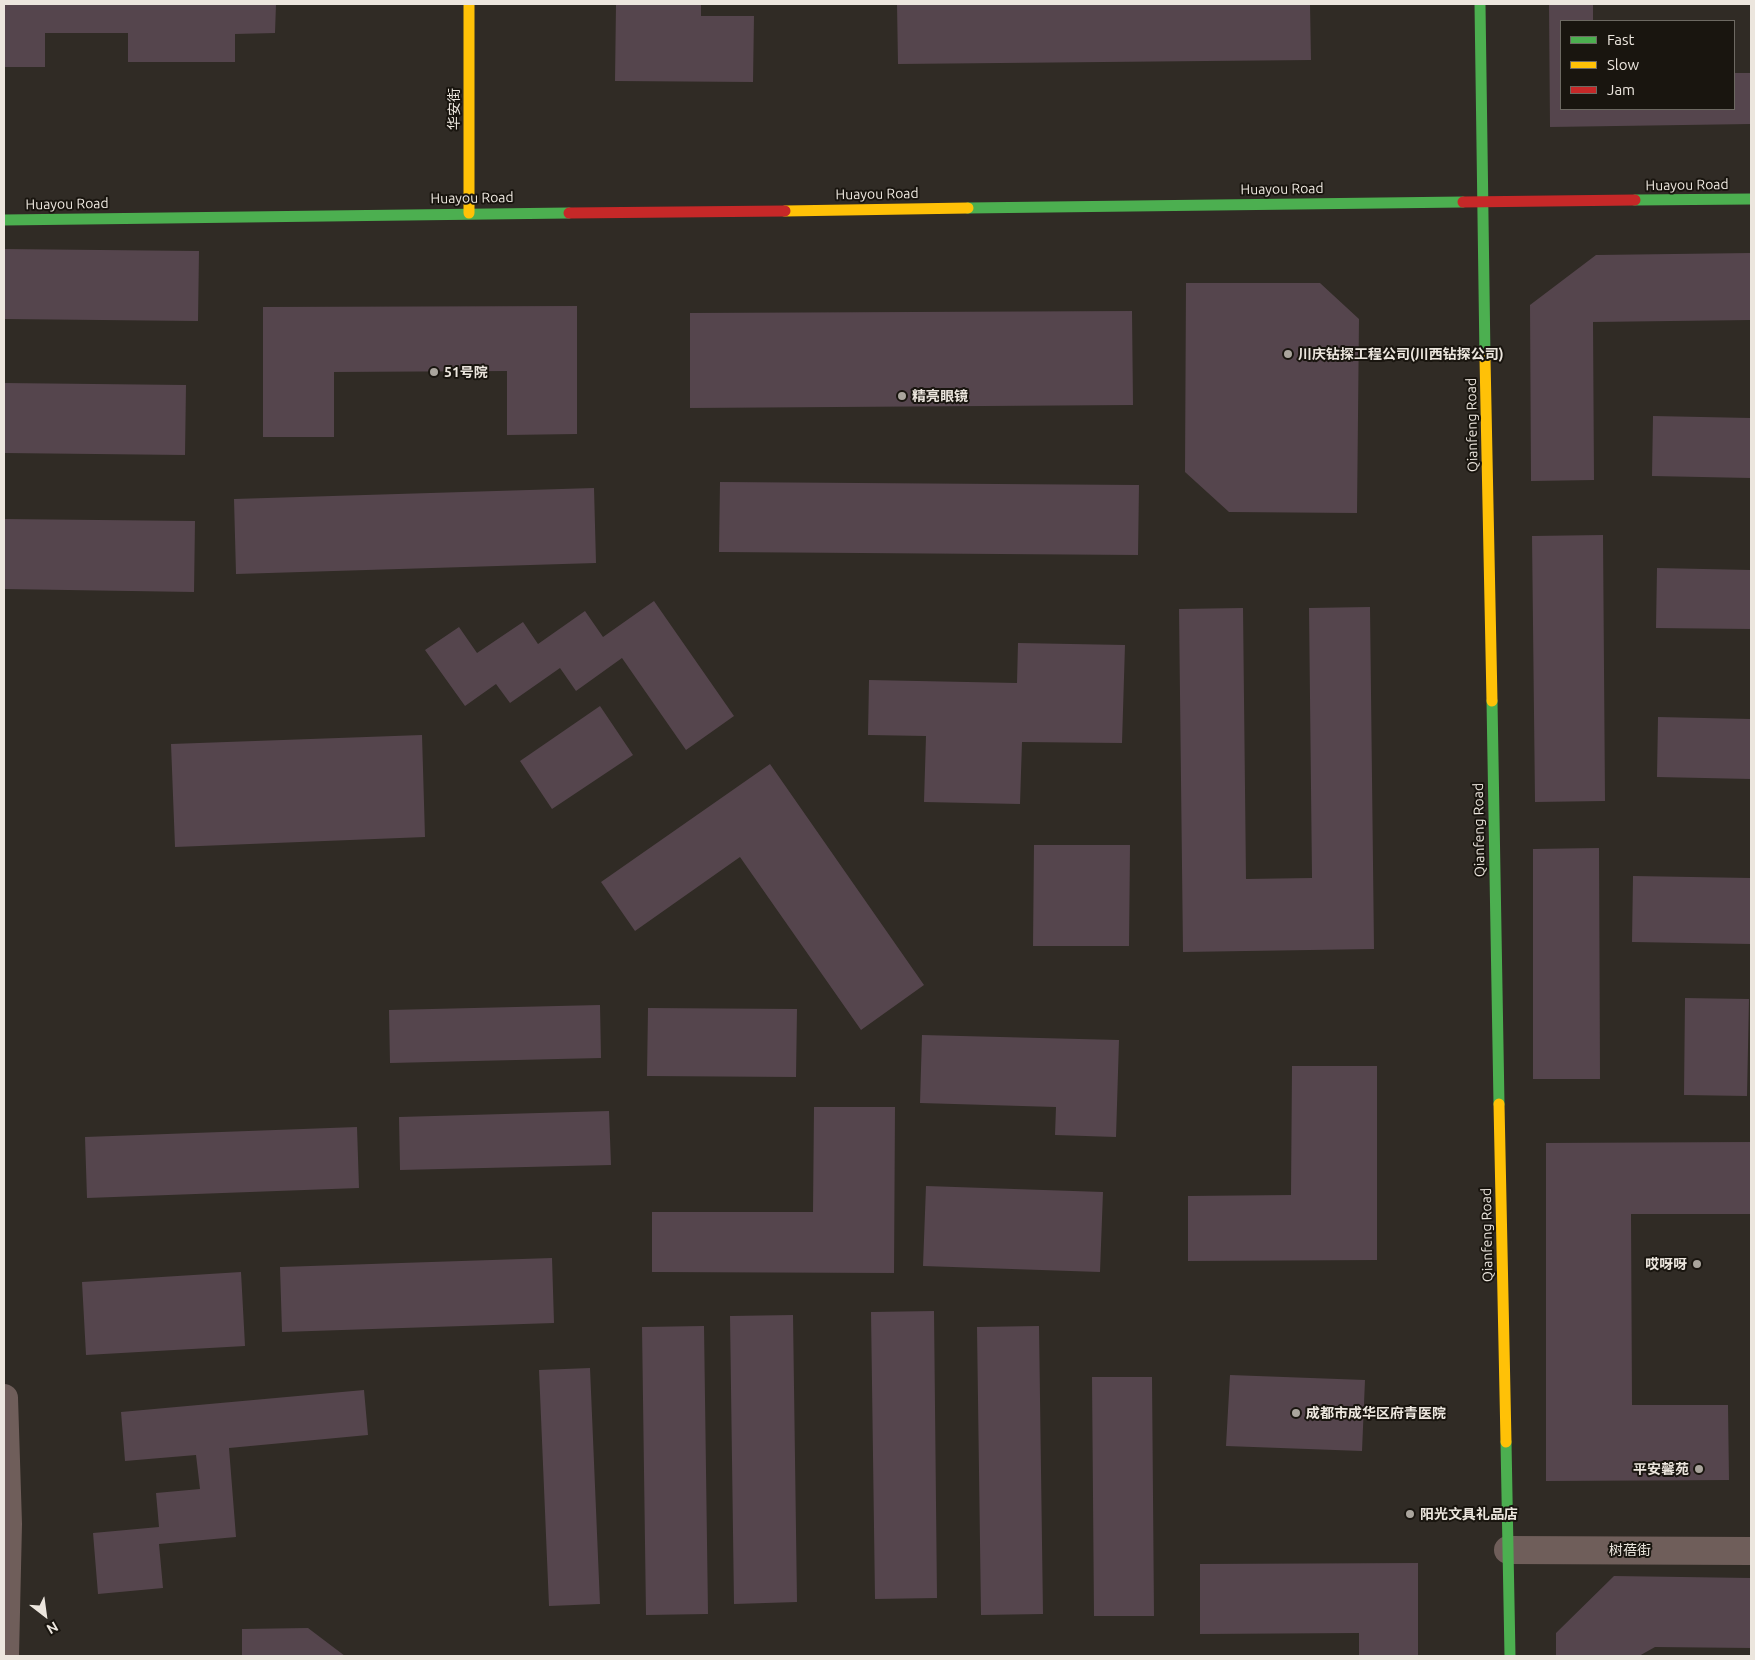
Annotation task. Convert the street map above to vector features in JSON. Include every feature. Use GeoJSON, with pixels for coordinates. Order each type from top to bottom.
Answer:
{"type":"FeatureCollection","features":[{"type":"Feature","properties":{"kind":"street","name":"华安街"},"geometry":{"type":"LineString","coordinates":[[469,4],[469,213]]}},
{"type":"Feature","properties":{"kind":"street","name":"Qianfeng Road"},"geometry":{"type":"LineString","coordinates":[[1480,4],[1482,202],[1510,1656]]}},
{"type":"Feature","properties":{"kind":"street","name":"Huayou Road"},"geometry":{"type":"LineString","coordinates":[[4,220],[1751,199]]}},
{"type":"Feature","properties":{"kind":"street"},"geometry":{"type":"LineString","coordinates":[[4,1398],[8,1524],[5,1656]]}},
{"type":"Feature","properties":{"kind":"street","name":"树蓓街"},"geometry":{"type":"LineString","coordinates":[[1508,1550],[1751,1550]]}},
{"type":"Feature","properties":{"kind":"building"},"geometry":{"type":"Polygon","coordinates":[[[4,4],[276,4],[275,33],[235,34],[235,62],[128,62],[128,33],[45,33],[45,67],[4,67],[4,4]]]}},
{"type":"Feature","properties":{"kind":"building"},"geometry":{"type":"Polygon","coordinates":[[[616,4],[701,4],[701,16],[754,16],[753,82],[615,81],[616,4]]]}},
{"type":"Feature","properties":{"kind":"building"},"geometry":{"type":"Polygon","coordinates":[[[897,4],[1310,4],[1311,60],[898,64],[897,4]]]}},
{"type":"Feature","properties":{"kind":"building"},"geometry":{"type":"Polygon","coordinates":[[[1549,4],[1593,4],[1593,20],[1560,20],[1560,110],[1735,110],[1735,73],[1751,73],[1751,124],[1550,127],[1549,4]]]}},
{"type":"Feature","properties":{"kind":"building"},"geometry":{"type":"Polygon","coordinates":[[[4,249],[199,251],[198,321],[4,319],[4,249]]]}},
{"type":"Feature","properties":{"kind":"building"},"geometry":{"type":"Polygon","coordinates":[[[1751,253],[1751,320],[1593,322],[1594,480],[1531,481],[1530,305],[1596,255],[1751,253]]]}},
{"type":"Feature","properties":{"kind":"building"},"geometry":{"type":"Polygon","coordinates":[[[1186,283],[1320,283],[1359,319],[1357,513],[1229,512],[1185,472],[1186,283]]]}},
{"type":"Feature","properties":{"kind":"building"},"geometry":{"type":"Polygon","coordinates":[[[577,306],[577,434],[507,435],[507,371],[334,372],[334,437],[263,437],[263,307],[577,306]]]}},
{"type":"Feature","properties":{"kind":"building"},"geometry":{"type":"Polygon","coordinates":[[[1132,311],[1133,405],[690,408],[690,313],[1132,311]]]}},
{"type":"Feature","properties":{"kind":"building"},"geometry":{"type":"Polygon","coordinates":[[[4,383],[186,385],[185,455],[4,453],[4,383]]]}},
{"type":"Feature","properties":{"kind":"building"},"geometry":{"type":"Polygon","coordinates":[[[1653,416],[1751,418],[1751,478],[1652,476],[1653,416]]]}},
{"type":"Feature","properties":{"kind":"building"},"geometry":{"type":"Polygon","coordinates":[[[720,482],[1139,485],[1138,555],[719,552],[720,482]]]}},
{"type":"Feature","properties":{"kind":"building"},"geometry":{"type":"Polygon","coordinates":[[[594,488],[596,563],[236,574],[234,499],[594,488]]]}},
{"type":"Feature","properties":{"kind":"building"},"geometry":{"type":"Polygon","coordinates":[[[4,519],[195,521],[194,592],[4,589],[4,519]]]}},
{"type":"Feature","properties":{"kind":"building"},"geometry":{"type":"Polygon","coordinates":[[[1603,535],[1605,801],[1535,802],[1532,536],[1603,535]]]}},
{"type":"Feature","properties":{"kind":"building"},"geometry":{"type":"Polygon","coordinates":[[[1657,568],[1751,570],[1751,629],[1656,628],[1657,568]]]}},
{"type":"Feature","properties":{"kind":"building"},"geometry":{"type":"Polygon","coordinates":[[[654,601],[734,716],[686,750],[622,658],[576,691],[560,668],[510,703],[496,684],[465,706],[425,650],[459,627],[477,653],[523,622],[538,644],[585,611],[603,637],[654,601]]]}},
{"type":"Feature","properties":{"kind":"building"},"geometry":{"type":"Polygon","coordinates":[[[1370,607],[1374,949],[1183,952],[1179,609],[1243,608],[1246,879],[1312,878],[1309,608],[1370,607]]]}},
{"type":"Feature","properties":{"kind":"building"},"geometry":{"type":"Polygon","coordinates":[[[1018,643],[1125,645],[1122,743],[1022,742],[1020,804],[924,802],[926,736],[868,735],[869,680],[1017,683],[1018,643]]]}},
{"type":"Feature","properties":{"kind":"building"},"geometry":{"type":"Polygon","coordinates":[[[600,706],[633,755],[552,809],[520,761],[600,706]]]}},
{"type":"Feature","properties":{"kind":"building"},"geometry":{"type":"Polygon","coordinates":[[[1658,717],[1751,719],[1751,779],[1657,777],[1658,717]]]}},
{"type":"Feature","properties":{"kind":"building"},"geometry":{"type":"Polygon","coordinates":[[[422,735],[425,837],[175,847],[171,744],[422,735]]]}},
{"type":"Feature","properties":{"kind":"building"},"geometry":{"type":"Polygon","coordinates":[[[770,764],[924,985],[861,1030],[740,857],[635,931],[601,882],[770,764]]]}},
{"type":"Feature","properties":{"kind":"building"},"geometry":{"type":"Polygon","coordinates":[[[1034,845],[1130,845],[1129,946],[1033,946],[1034,845]]]}},
{"type":"Feature","properties":{"kind":"building"},"geometry":{"type":"Polygon","coordinates":[[[1599,848],[1600,1079],[1533,1079],[1533,849],[1599,848]]]}},
{"type":"Feature","properties":{"kind":"building"},"geometry":{"type":"Polygon","coordinates":[[[1633,876],[1751,878],[1751,944],[1632,942],[1633,876]]]}},
{"type":"Feature","properties":{"kind":"building"},"geometry":{"type":"Polygon","coordinates":[[[1685,998],[1749,999],[1747,1096],[1684,1095],[1685,998]]]}},
{"type":"Feature","properties":{"kind":"building"},"geometry":{"type":"Polygon","coordinates":[[[600,1005],[601,1058],[390,1063],[389,1010],[600,1005]]]}},
{"type":"Feature","properties":{"kind":"building"},"geometry":{"type":"Polygon","coordinates":[[[648,1008],[797,1009],[796,1077],[647,1076],[648,1008]]]}},
{"type":"Feature","properties":{"kind":"building"},"geometry":{"type":"Polygon","coordinates":[[[922,1035],[1119,1040],[1116,1137],[1055,1135],[1056,1107],[920,1103],[922,1035]]]}},
{"type":"Feature","properties":{"kind":"building"},"geometry":{"type":"Polygon","coordinates":[[[1292,1066],[1377,1066],[1377,1260],[1188,1261],[1188,1196],[1291,1195],[1292,1066]]]}},
{"type":"Feature","properties":{"kind":"building"},"geometry":{"type":"Polygon","coordinates":[[[814,1107],[895,1107],[894,1273],[652,1272],[652,1212],[813,1212],[814,1107]]]}},
{"type":"Feature","properties":{"kind":"building"},"geometry":{"type":"Polygon","coordinates":[[[609,1111],[611,1165],[400,1170],[399,1117],[609,1111]]]}},
{"type":"Feature","properties":{"kind":"building"},"geometry":{"type":"Polygon","coordinates":[[[357,1127],[359,1188],[87,1198],[85,1137],[357,1127]]]}},
{"type":"Feature","properties":{"kind":"building"},"geometry":{"type":"Polygon","coordinates":[[[1751,1142],[1751,1214],[1631,1214],[1632,1405],[1728,1405],[1729,1480],[1546,1481],[1546,1143],[1751,1142]]]}},
{"type":"Feature","properties":{"kind":"building"},"geometry":{"type":"Polygon","coordinates":[[[926,1186],[1103,1192],[1100,1272],[923,1266],[926,1186]]]}},
{"type":"Feature","properties":{"kind":"building"},"geometry":{"type":"Polygon","coordinates":[[[552,1258],[554,1323],[282,1332],[280,1267],[552,1258]]]}},
{"type":"Feature","properties":{"kind":"building"},"geometry":{"type":"Polygon","coordinates":[[[241,1272],[245,1346],[86,1355],[82,1282],[241,1272]]]}},
{"type":"Feature","properties":{"kind":"building"},"geometry":{"type":"Polygon","coordinates":[[[934,1311],[937,1598],[875,1599],[871,1312],[934,1311]]]}},
{"type":"Feature","properties":{"kind":"building"},"geometry":{"type":"Polygon","coordinates":[[[793,1315],[797,1602],[734,1604],[730,1316],[793,1315]]]}},
{"type":"Feature","properties":{"kind":"building"},"geometry":{"type":"Polygon","coordinates":[[[704,1326],[708,1614],[646,1615],[642,1327],[704,1326]]]}},
{"type":"Feature","properties":{"kind":"building"},"geometry":{"type":"Polygon","coordinates":[[[1039,1326],[1043,1614],[981,1615],[977,1327],[1039,1326]]]}},
{"type":"Feature","properties":{"kind":"building"},"geometry":{"type":"Polygon","coordinates":[[[590,1368],[600,1604],[549,1606],[539,1370],[590,1368]]]}},
{"type":"Feature","properties":{"kind":"building","name":"成都市成华区府青医院"},"geometry":{"type":"Polygon","coordinates":[[[1230,1375],[1365,1380],[1362,1451],[1226,1446],[1230,1375]]]}},
{"type":"Feature","properties":{"kind":"building"},"geometry":{"type":"Polygon","coordinates":[[[1092,1377],[1152,1377],[1154,1616],[1094,1616],[1092,1377]]]}},
{"type":"Feature","properties":{"kind":"building"},"geometry":{"type":"Polygon","coordinates":[[[364,1390],[368,1435],[229,1448],[236,1537],[159,1544],[163,1588],[98,1594],[93,1533],[159,1527],[156,1493],[200,1489],[196,1455],[125,1461],[121,1412],[364,1390]]]}},
{"type":"Feature","properties":{"kind":"building"},"geometry":{"type":"Polygon","coordinates":[[[1418,1563],[1418,1656],[1359,1656],[1359,1633],[1200,1634],[1200,1564],[1418,1563]]]}},
{"type":"Feature","properties":{"kind":"building"},"geometry":{"type":"Polygon","coordinates":[[[1614,1576],[1751,1578],[1751,1648],[1655,1647],[1639,1656],[1556,1656],[1556,1633],[1614,1576]]]}},
{"type":"Feature","properties":{"kind":"building"},"geometry":{"type":"Polygon","coordinates":[[[308,1628],[345,1656],[242,1656],[242,1629],[308,1628]]]}},
{"type":"Feature","properties":{"kind":"traffic: fast"},"geometry":{"type":"LineString","coordinates":[[1480,4],[1485,358]]}},
{"type":"Feature","properties":{"kind":"traffic: fast"},"geometry":{"type":"LineString","coordinates":[[1635,200],[1751,199]]}},
{"type":"Feature","properties":{"kind":"traffic: fast"},"geometry":{"type":"LineString","coordinates":[[968,208],[1463,202]]}},
{"type":"Feature","properties":{"kind":"traffic: fast"},"geometry":{"type":"LineString","coordinates":[[4,220],[569,213]]}},
{"type":"Feature","properties":{"kind":"traffic: fast"},"geometry":{"type":"LineString","coordinates":[[1492,701],[1499,1104]]}},
{"type":"Feature","properties":{"kind":"traffic: fast"},"geometry":{"type":"LineString","coordinates":[[1506,1442],[1510,1656]]}},
{"type":"Feature","properties":{"kind":"traffic: slow"},"geometry":{"type":"LineString","coordinates":[[469,4],[469,213]]}},
{"type":"Feature","properties":{"kind":"traffic: slow"},"geometry":{"type":"LineString","coordinates":[[785,211],[968,208]]}},
{"type":"Feature","properties":{"kind":"traffic: slow"},"geometry":{"type":"LineString","coordinates":[[1485,358],[1492,701]]}},
{"type":"Feature","properties":{"kind":"traffic: slow"},"geometry":{"type":"LineString","coordinates":[[1499,1104],[1506,1442]]}},
{"type":"Feature","properties":{"kind":"traffic: jam"},"geometry":{"type":"LineString","coordinates":[[1463,202],[1635,200]]}},
{"type":"Feature","properties":{"kind":"traffic: jam"},"geometry":{"type":"LineString","coordinates":[[569,213],[785,211]]}},
{"type":"Feature","properties":{"kind":"place","name":"川庆钻探工程公司(川西钻探公司)"},"geometry":{"type":"Point","coordinates":[1288,354]}},
{"type":"Feature","properties":{"kind":"place","name":"51号院"},"geometry":{"type":"Point","coordinates":[434,372]}},
{"type":"Feature","properties":{"kind":"place","name":"精亮眼镜"},"geometry":{"type":"Point","coordinates":[902,396]}},
{"type":"Feature","properties":{"kind":"place","name":"哎呀呀"},"geometry":{"type":"Point","coordinates":[1697,1264]}},
{"type":"Feature","properties":{"kind":"place","name":"成都市成华区府青医院"},"geometry":{"type":"Point","coordinates":[1296,1413]}},
{"type":"Feature","properties":{"kind":"place","name":"平安馨苑"},"geometry":{"type":"Point","coordinates":[1699,1469]}},
{"type":"Feature","properties":{"kind":"place","name":"阳光文具礼品店"},"geometry":{"type":"Point","coordinates":[1410,1514]}}]}
